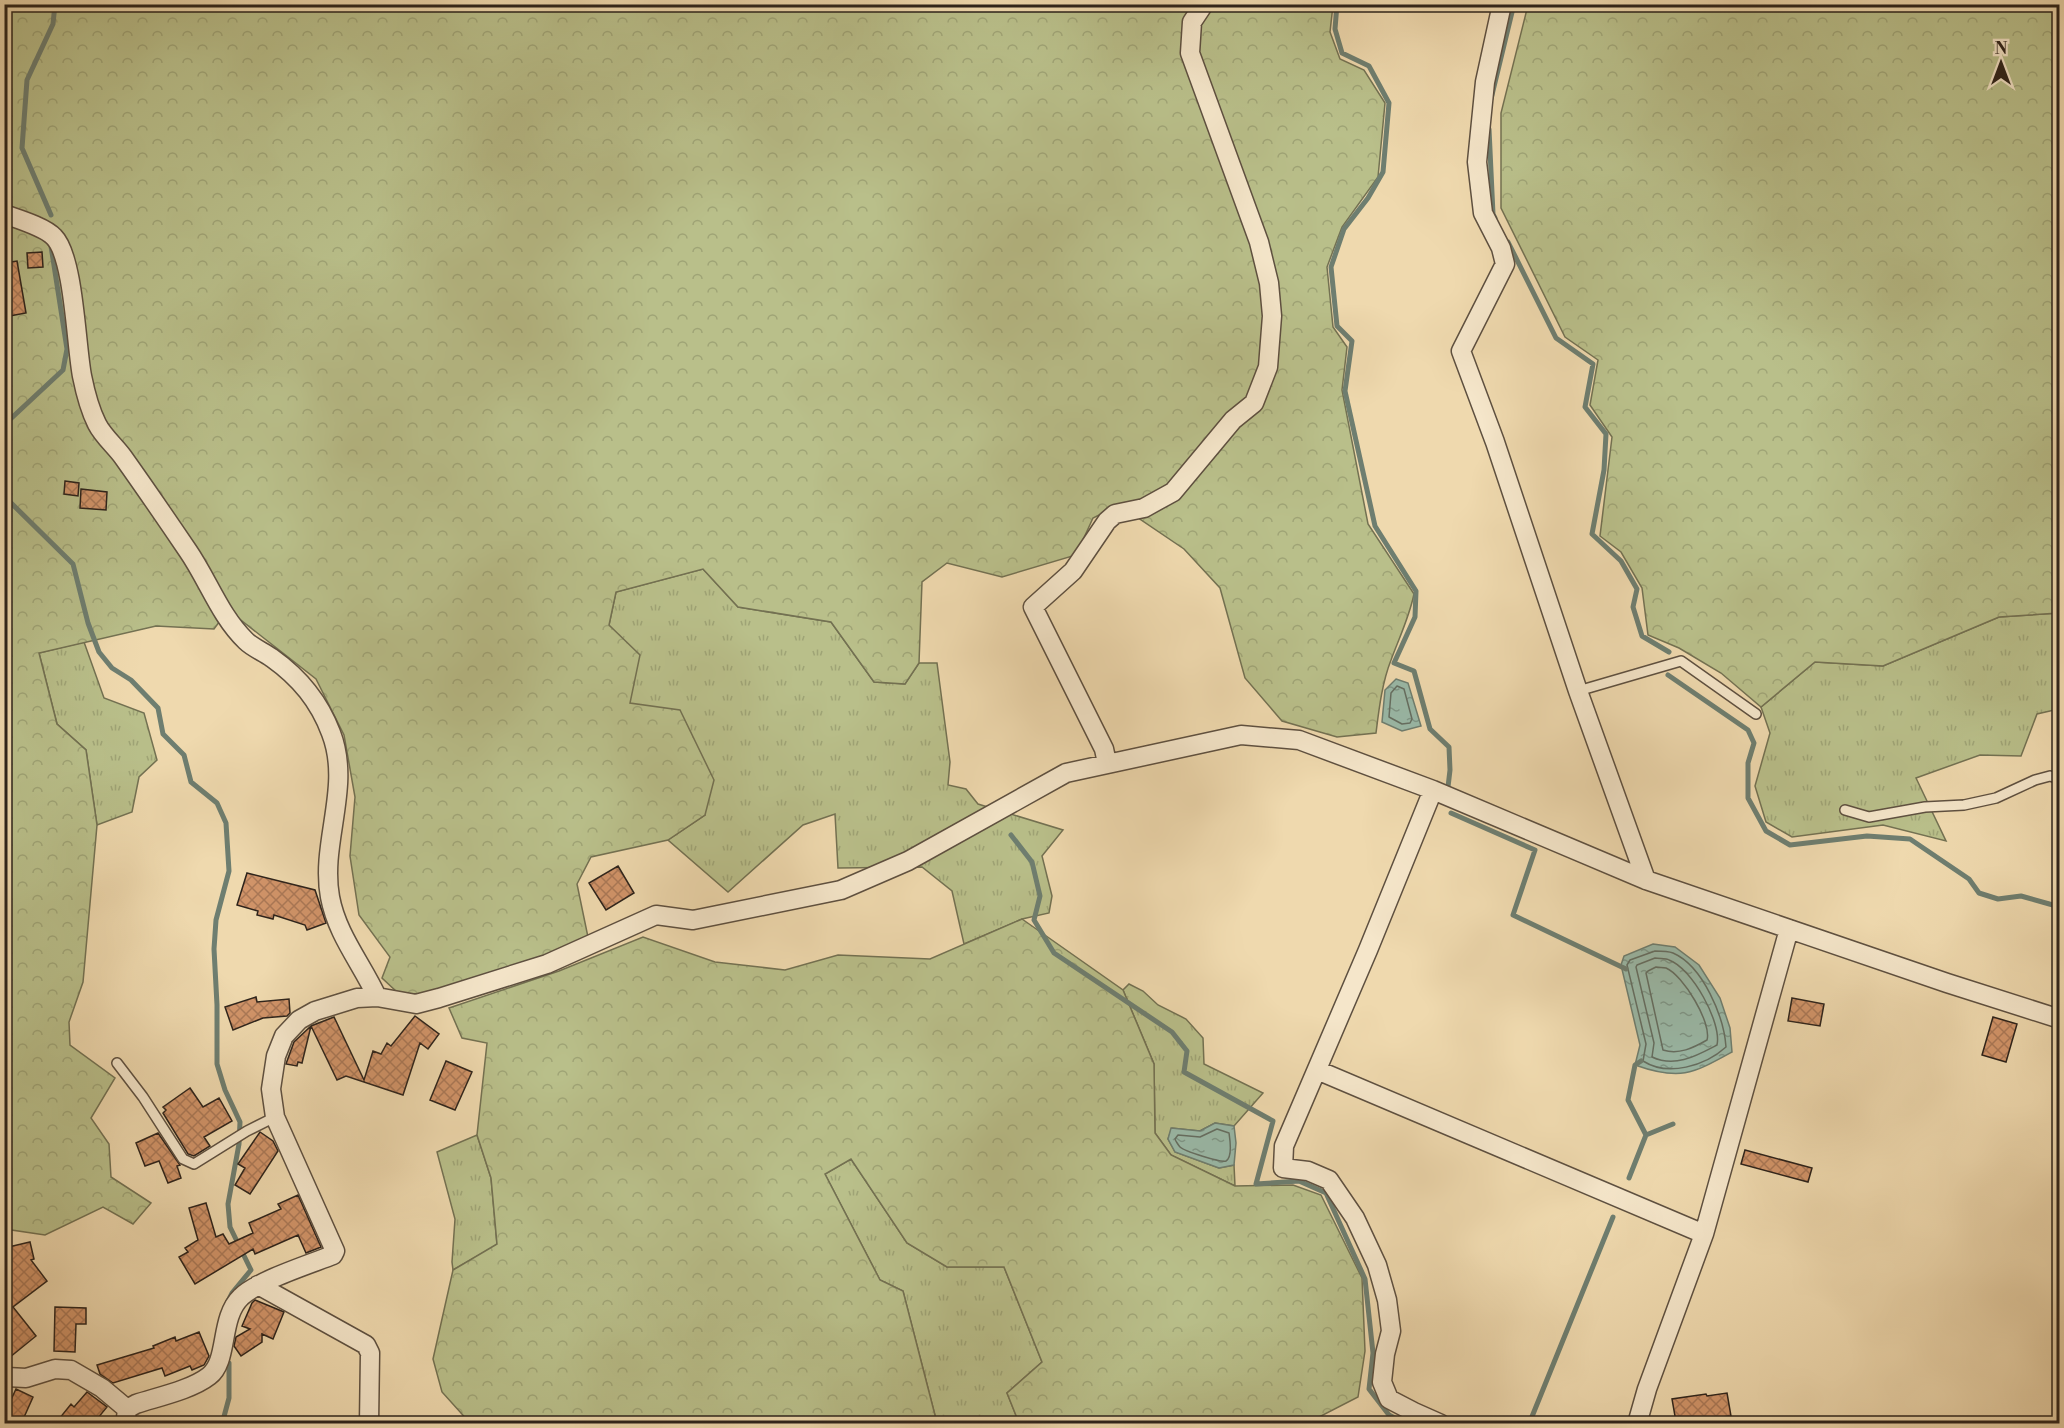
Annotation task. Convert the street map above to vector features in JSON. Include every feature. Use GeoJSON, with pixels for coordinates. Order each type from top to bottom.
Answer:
{"type":"FeatureCollection","features":[{"type":"Feature","properties":{"kind":"street"},"geometry":{"type":"LineString","coordinates":[[1107,763],[1104,749],[1033,607],[1073,571],[1107,521],[1115,514],[1144,508],[1173,492],[1233,420],[1254,403],[1268,367],[1272,316],[1269,283],[1259,242],[1190,53],[1192,22],[1204,4]]}},
{"type":"Feature","properties":{"kind":"street"},"geometry":{"type":"LineString","coordinates":[[1502,4],[1485,82],[1477,162],[1483,213],[1501,248],[1505,264],[1461,351],[1495,442],[1578,691],[1646,880]]}},
{"type":"Feature","properties":{"kind":"street"},"geometry":{"type":"LineString","coordinates":[[4,214],[53,235],[62,247],[76,320],[82,376],[97,425],[122,455],[190,554],[232,624],[247,642],[292,673],[313,697],[331,733],[338,755],[339,789],[333,817],[329,862],[330,897],[341,932],[377,997]]}},
{"type":"Feature","properties":{"kind":"street"},"geometry":{"type":"LineString","coordinates":[[6,1375],[26,1378],[55,1369],[71,1370],[102,1388],[127,1416],[136,1404],[199,1383],[212,1375],[220,1356],[228,1315],[241,1297],[258,1285],[333,1255],[335,1251],[275,1117],[271,1089],[276,1056],[284,1036],[299,1020],[315,1011],[357,998],[377,997],[416,1004],[448,996],[547,964],[656,915],[693,920],[841,890],[908,861],[1066,773],[1241,735],[1299,740],[1433,790],[1646,880],[1789,929],[2056,1013]]}},
{"type":"Feature","properties":{"kind":"street"},"geometry":{"type":"LineString","coordinates":[[1433,790],[1284,1146],[1283,1168],[1308,1171],[1329,1180],[1355,1218],[1377,1265],[1387,1300],[1391,1331],[1385,1354],[1382,1382],[1389,1400],[1440,1423]]}},
{"type":"Feature","properties":{"kind":"street"},"geometry":{"type":"LineString","coordinates":[[1637,1424],[1647,1389],[1704,1234],[1789,929]]}},
{"type":"Feature","properties":{"kind":"street"},"geometry":{"type":"LineString","coordinates":[[1317,1070],[1704,1234]]}},
{"type":"Feature","properties":{"kind":"street"},"geometry":{"type":"LineString","coordinates":[[258,1285],[366,1345],[370,1353],[369,1424]]}},
{"type":"Feature","properties":{"kind":"lane"},"geometry":{"type":"LineString","coordinates":[[1578,691],[1680,661],[1756,714]]}},
{"type":"Feature","properties":{"kind":"lane"},"geometry":{"type":"LineString","coordinates":[[1845,810],[1869,817],[1925,807],[1964,805],[1996,798],[2049,776],[2060,779]]}},
{"type":"Feature","properties":{"kind":"lane"},"geometry":{"type":"LineString","coordinates":[[117,1063],[143,1097],[183,1159],[194,1164],[275,1117]]}},
{"type":"Feature","properties":{"kind":"green space"},"geometry":{"type":"Polygon","coordinates":[[[5,5],[1333,5],[1330,32],[1340,59],[1364,70],[1385,103],[1378,177],[1342,227],[1327,267],[1333,327],[1347,347],[1342,390],[1368,524],[1414,594],[1407,620],[1385,678],[1376,733],[1337,737],[1282,721],[1245,678],[1220,588],[1184,549],[1119,505],[1093,518],[1076,555],[1002,577],[947,563],[922,582],[919,663],[905,684],[874,682],[831,622],[738,607],[703,569],[616,592],[609,625],[640,655],[630,703],[680,710],[714,780],[705,815],[668,840],[591,857],[577,884],[588,937],[528,965],[422,997],[397,992],[382,978],[390,957],[359,915],[350,856],[355,797],[344,735],[316,679],[228,610],[214,629],[156,626],[39,653],[57,724],[86,750],[97,825],[83,982],[69,1022],[70,1045],[115,1078],[91,1118],[109,1144],[111,1177],[151,1203],[133,1224],[103,1207],[45,1235],[5,1229],[5,5]]]}},
{"type":"Feature","properties":{"kind":"green space"},"geometry":{"type":"Polygon","coordinates":[[[1528,5],[2059,5],[2059,613],[1999,617],[1883,666],[1815,662],[1761,707],[1721,673],[1679,648],[1648,635],[1642,588],[1621,552],[1600,536],[1612,437],[1590,405],[1598,360],[1565,337],[1501,208],[1501,113],[1528,5]]]}},
{"type":"Feature","properties":{"kind":"green space"},"geometry":{"type":"Polygon","coordinates":[[[703,569],[738,607],[831,622],[874,682],[905,684],[919,663],[937,663],[950,762],[948,785],[966,789],[978,804],[1063,830],[1042,856],[1052,896],[1049,913],[1022,919],[964,944],[952,891],[922,867],[838,868],[835,814],[803,825],[728,892],[668,840],[705,815],[630,704],[609,625],[616,592],[703,569]]]}},
{"type":"Feature","properties":{"kind":"green space"},"geometry":{"type":"Polygon","coordinates":[[[2059,613],[2059,709],[2037,714],[2021,756],[1980,755],[1916,778],[1946,841],[1883,825],[1792,837],[1766,822],[1755,786],[1770,733],[1761,707],[1815,662],[1883,666],[1999,617],[2059,613]]]}},
{"type":"Feature","properties":{"kind":"green space"},"geometry":{"type":"Polygon","coordinates":[[[84,642],[104,698],[144,713],[157,760],[139,777],[132,812],[97,825],[86,750],[57,724],[39,653],[84,642]]]}},
{"type":"Feature","properties":{"kind":"green space"},"geometry":{"type":"Polygon","coordinates":[[[1022,919],[1123,990],[1154,1064],[1155,1133],[1171,1155],[1235,1186],[1293,1185],[1321,1195],[1362,1278],[1365,1351],[1358,1397],[1315,1419],[1313,1423],[1026,1423],[1017,1418],[1007,1393],[1042,1362],[1004,1267],[947,1267],[907,1243],[851,1159],[825,1174],[880,1280],[903,1291],[937,1423],[470,1423],[442,1392],[433,1359],[453,1270],[497,1244],[491,1178],[477,1135],[487,1043],[462,1038],[449,1008],[559,971],[643,937],[715,962],[785,970],[838,955],[930,959],[1022,919]]]}},
{"type":"Feature","properties":{"kind":"green space"},"geometry":{"type":"Polygon","coordinates":[[[1129,984],[1143,991],[1158,1005],[1186,1019],[1203,1038],[1204,1064],[1263,1093],[1234,1126],[1215,1123],[1200,1131],[1172,1128],[1168,1139],[1175,1152],[1219,1168],[1234,1165],[1235,1186],[1171,1155],[1155,1133],[1154,1064],[1123,990],[1129,984]]]}},
{"type":"Feature","properties":{"kind":"green space"},"geometry":{"type":"Polygon","coordinates":[[[477,1135],[491,1178],[497,1245],[453,1270],[455,1219],[437,1152],[477,1135]]]}},
{"type":"Feature","properties":{"kind":"green space"},"geometry":{"type":"Polygon","coordinates":[[[851,1159],[907,1243],[947,1267],[1004,1267],[1042,1362],[1007,1393],[1017,1418],[1026,1423],[937,1423],[903,1291],[880,1280],[825,1174],[851,1159]]]}},
{"type":"Feature","properties":{"kind":"water"},"geometry":{"type":"Polygon","coordinates":[[[1396,679],[1408,683],[1421,726],[1402,731],[1382,722],[1385,690],[1396,679]]]}},
{"type":"Feature","properties":{"kind":"water"},"geometry":{"type":"Polygon","coordinates":[[[1653,944],[1675,947],[1699,965],[1720,998],[1730,1028],[1732,1052],[1706,1066],[1685,1073],[1664,1073],[1635,1065],[1640,1045],[1621,965],[1624,956],[1653,944]]]}},
{"type":"Feature","properties":{"kind":"water"},"geometry":{"type":"Polygon","coordinates":[[[1215,1123],[1234,1126],[1236,1143],[1234,1165],[1219,1168],[1175,1152],[1168,1139],[1171,1128],[1200,1131],[1215,1123]]]}},
{"type":"Feature","properties":{"kind":"building"},"geometry":{"type":"Polygon","coordinates":[[[42,252],[43,267],[28,268],[27,253],[42,252]]]}},
{"type":"Feature","properties":{"kind":"building"},"geometry":{"type":"Polygon","coordinates":[[[17,261],[26,313],[4,317],[4,263],[17,261]]]}},
{"type":"Feature","properties":{"kind":"building"},"geometry":{"type":"Polygon","coordinates":[[[65,481],[79,483],[78,496],[64,494],[65,481]]]}},
{"type":"Feature","properties":{"kind":"building"},"geometry":{"type":"Polygon","coordinates":[[[81,489],[107,492],[106,510],[80,508],[81,489]]]}},
{"type":"Feature","properties":{"kind":"building"},"geometry":{"type":"Polygon","coordinates":[[[618,866],[634,893],[606,910],[589,883],[618,866]]]}},
{"type":"Feature","properties":{"kind":"building"},"geometry":{"type":"Polygon","coordinates":[[[247,873],[315,890],[326,923],[307,930],[305,925],[274,915],[273,919],[257,915],[258,911],[237,905],[247,873]]]}},
{"type":"Feature","properties":{"kind":"building"},"geometry":{"type":"Polygon","coordinates":[[[256,997],[257,1002],[289,999],[290,1013],[287,1016],[263,1018],[233,1030],[225,1007],[256,997]]]}},
{"type":"Feature","properties":{"kind":"building"},"geometry":{"type":"Polygon","coordinates":[[[1792,998],[1824,1004],[1820,1026],[1788,1021],[1792,998]]]}},
{"type":"Feature","properties":{"kind":"building"},"geometry":{"type":"Polygon","coordinates":[[[415,1016],[439,1034],[428,1049],[420,1043],[403,1095],[346,1076],[337,1080],[311,1026],[334,1017],[364,1080],[373,1051],[381,1054],[387,1043],[391,1046],[415,1016]]]}},
{"type":"Feature","properties":{"kind":"building"},"geometry":{"type":"Polygon","coordinates":[[[1993,1017],[2017,1024],[2006,1062],[1982,1055],[1993,1017]]]}},
{"type":"Feature","properties":{"kind":"building"},"geometry":{"type":"Polygon","coordinates":[[[311,1026],[302,1063],[298,1062],[297,1066],[286,1064],[294,1042],[311,1026]]]}},
{"type":"Feature","properties":{"kind":"building"},"geometry":{"type":"Polygon","coordinates":[[[446,1061],[472,1072],[455,1110],[430,1100],[446,1061]]]}},
{"type":"Feature","properties":{"kind":"building"},"geometry":{"type":"Polygon","coordinates":[[[190,1088],[203,1107],[219,1098],[232,1121],[204,1137],[210,1146],[194,1156],[188,1154],[163,1113],[166,1110],[163,1107],[190,1088]]]}},
{"type":"Feature","properties":{"kind":"building"},"geometry":{"type":"Polygon","coordinates":[[[260,1132],[273,1141],[278,1151],[250,1194],[235,1185],[245,1168],[238,1164],[260,1132]]]}},
{"type":"Feature","properties":{"kind":"building"},"geometry":{"type":"Polygon","coordinates":[[[158,1133],[180,1165],[177,1166],[181,1178],[168,1183],[159,1161],[145,1166],[136,1143],[158,1133]]]}},
{"type":"Feature","properties":{"kind":"building"},"geometry":{"type":"Polygon","coordinates":[[[1745,1150],[1812,1168],[1808,1182],[1741,1164],[1745,1150]]]}},
{"type":"Feature","properties":{"kind":"building"},"geometry":{"type":"Polygon","coordinates":[[[298,1195],[321,1247],[306,1253],[298,1235],[255,1254],[253,1249],[195,1284],[179,1257],[188,1252],[185,1248],[198,1240],[189,1208],[206,1203],[216,1237],[223,1234],[229,1244],[253,1233],[249,1223],[281,1209],[278,1204],[298,1195]]]}},
{"type":"Feature","properties":{"kind":"building"},"geometry":{"type":"Polygon","coordinates":[[[30,1242],[34,1259],[31,1260],[47,1281],[13,1307],[36,1336],[4,1362],[4,1248],[30,1242]]]}},
{"type":"Feature","properties":{"kind":"building"},"geometry":{"type":"Polygon","coordinates":[[[255,1300],[284,1312],[273,1339],[262,1334],[262,1342],[241,1356],[234,1346],[236,1337],[250,1329],[242,1326],[255,1300]]]}},
{"type":"Feature","properties":{"kind":"building"},"geometry":{"type":"Polygon","coordinates":[[[55,1307],[86,1308],[86,1324],[76,1324],[75,1352],[54,1351],[55,1307]]]}},
{"type":"Feature","properties":{"kind":"building"},"geometry":{"type":"Polygon","coordinates":[[[199,1332],[209,1356],[204,1365],[192,1370],[190,1366],[165,1376],[162,1368],[113,1383],[100,1374],[97,1365],[154,1348],[153,1346],[175,1337],[176,1341],[199,1332]]]}},
{"type":"Feature","properties":{"kind":"building"},"geometry":{"type":"Polygon","coordinates":[[[16,1389],[33,1397],[21,1424],[10,1424],[4,1421],[4,1402],[9,1404],[16,1389]]]}},
{"type":"Feature","properties":{"kind":"building"},"geometry":{"type":"Polygon","coordinates":[[[87,1392],[107,1407],[93,1424],[55,1424],[71,1404],[74,1407],[87,1392]]]}},
{"type":"Feature","properties":{"kind":"building"},"geometry":{"type":"Polygon","coordinates":[[[1727,1393],[1731,1416],[1676,1422],[1672,1399],[1727,1393]]]}},
{"type":"Feature","properties":{"kind":"waterway"},"geometry":{"type":"LineString","coordinates":[[51,215],[22,148],[27,80],[53,24],[55,4]]}},
{"type":"Feature","properties":{"kind":"waterway"},"geometry":{"type":"LineString","coordinates":[[1337,4],[1335,29],[1342,53],[1369,66],[1389,103],[1383,172],[1368,198],[1344,229],[1331,267],[1337,326],[1352,341],[1345,391],[1375,526],[1416,591],[1415,617],[1394,663],[1414,671],[1430,729],[1449,747],[1448,787]]}},
{"type":"Feature","properties":{"kind":"waterway"},"geometry":{"type":"LineString","coordinates":[[1491,99],[1514,4]]}},
{"type":"Feature","properties":{"kind":"waterway"},"geometry":{"type":"LineString","coordinates":[[1489,129],[1495,218]]}},
{"type":"Feature","properties":{"kind":"waterway"},"geometry":{"type":"LineString","coordinates":[[1508,242],[1556,338],[1593,364],[1585,407],[1606,434],[1604,470],[1592,534],[1621,561],[1637,589],[1633,607],[1642,636],[1669,652]]}},
{"type":"Feature","properties":{"kind":"waterway"},"geometry":{"type":"LineString","coordinates":[[4,425],[63,370],[67,349],[51,246]]}},
{"type":"Feature","properties":{"kind":"waterway"},"geometry":{"type":"LineString","coordinates":[[4,496],[73,564],[88,623],[99,652],[112,668],[131,680],[158,708],[163,734],[184,755],[191,782],[217,803],[226,823],[229,871],[216,920],[214,949],[217,1064],[225,1090],[240,1122],[239,1144],[228,1204],[230,1227],[251,1270],[228,1301]]}},
{"type":"Feature","properties":{"kind":"waterway"},"geometry":{"type":"LineString","coordinates":[[1668,675],[1748,730],[1754,743],[1748,763],[1748,798],[1766,831],[1790,845],[1867,836],[1910,839],[1969,879],[1979,893],[1998,899],[2021,896],[2060,907]]}},
{"type":"Feature","properties":{"kind":"waterway"},"geometry":{"type":"LineString","coordinates":[[1451,813],[1535,850],[1513,915],[1626,969]]}},
{"type":"Feature","properties":{"kind":"waterway"},"geometry":{"type":"LineString","coordinates":[[1011,835],[1032,862],[1040,896],[1034,920],[1054,953],[1172,1032],[1187,1051],[1184,1072],[1273,1121],[1256,1184],[1299,1181],[1326,1193],[1365,1279],[1373,1353],[1369,1389],[1389,1415],[1406,1424]]}},
{"type":"Feature","properties":{"kind":"waterway"},"geometry":{"type":"LineString","coordinates":[[1641,1061],[1635,1065],[1628,1100],[1646,1135]]}},
{"type":"Feature","properties":{"kind":"waterway"},"geometry":{"type":"LineString","coordinates":[[1629,1178],[1646,1135],[1673,1124]]}},
{"type":"Feature","properties":{"kind":"waterway"},"geometry":{"type":"LineString","coordinates":[[1529,1424],[1613,1217]]}},
{"type":"Feature","properties":{"kind":"waterway"},"geometry":{"type":"LineString","coordinates":[[222,1424],[229,1398],[229,1363]]}}]}
